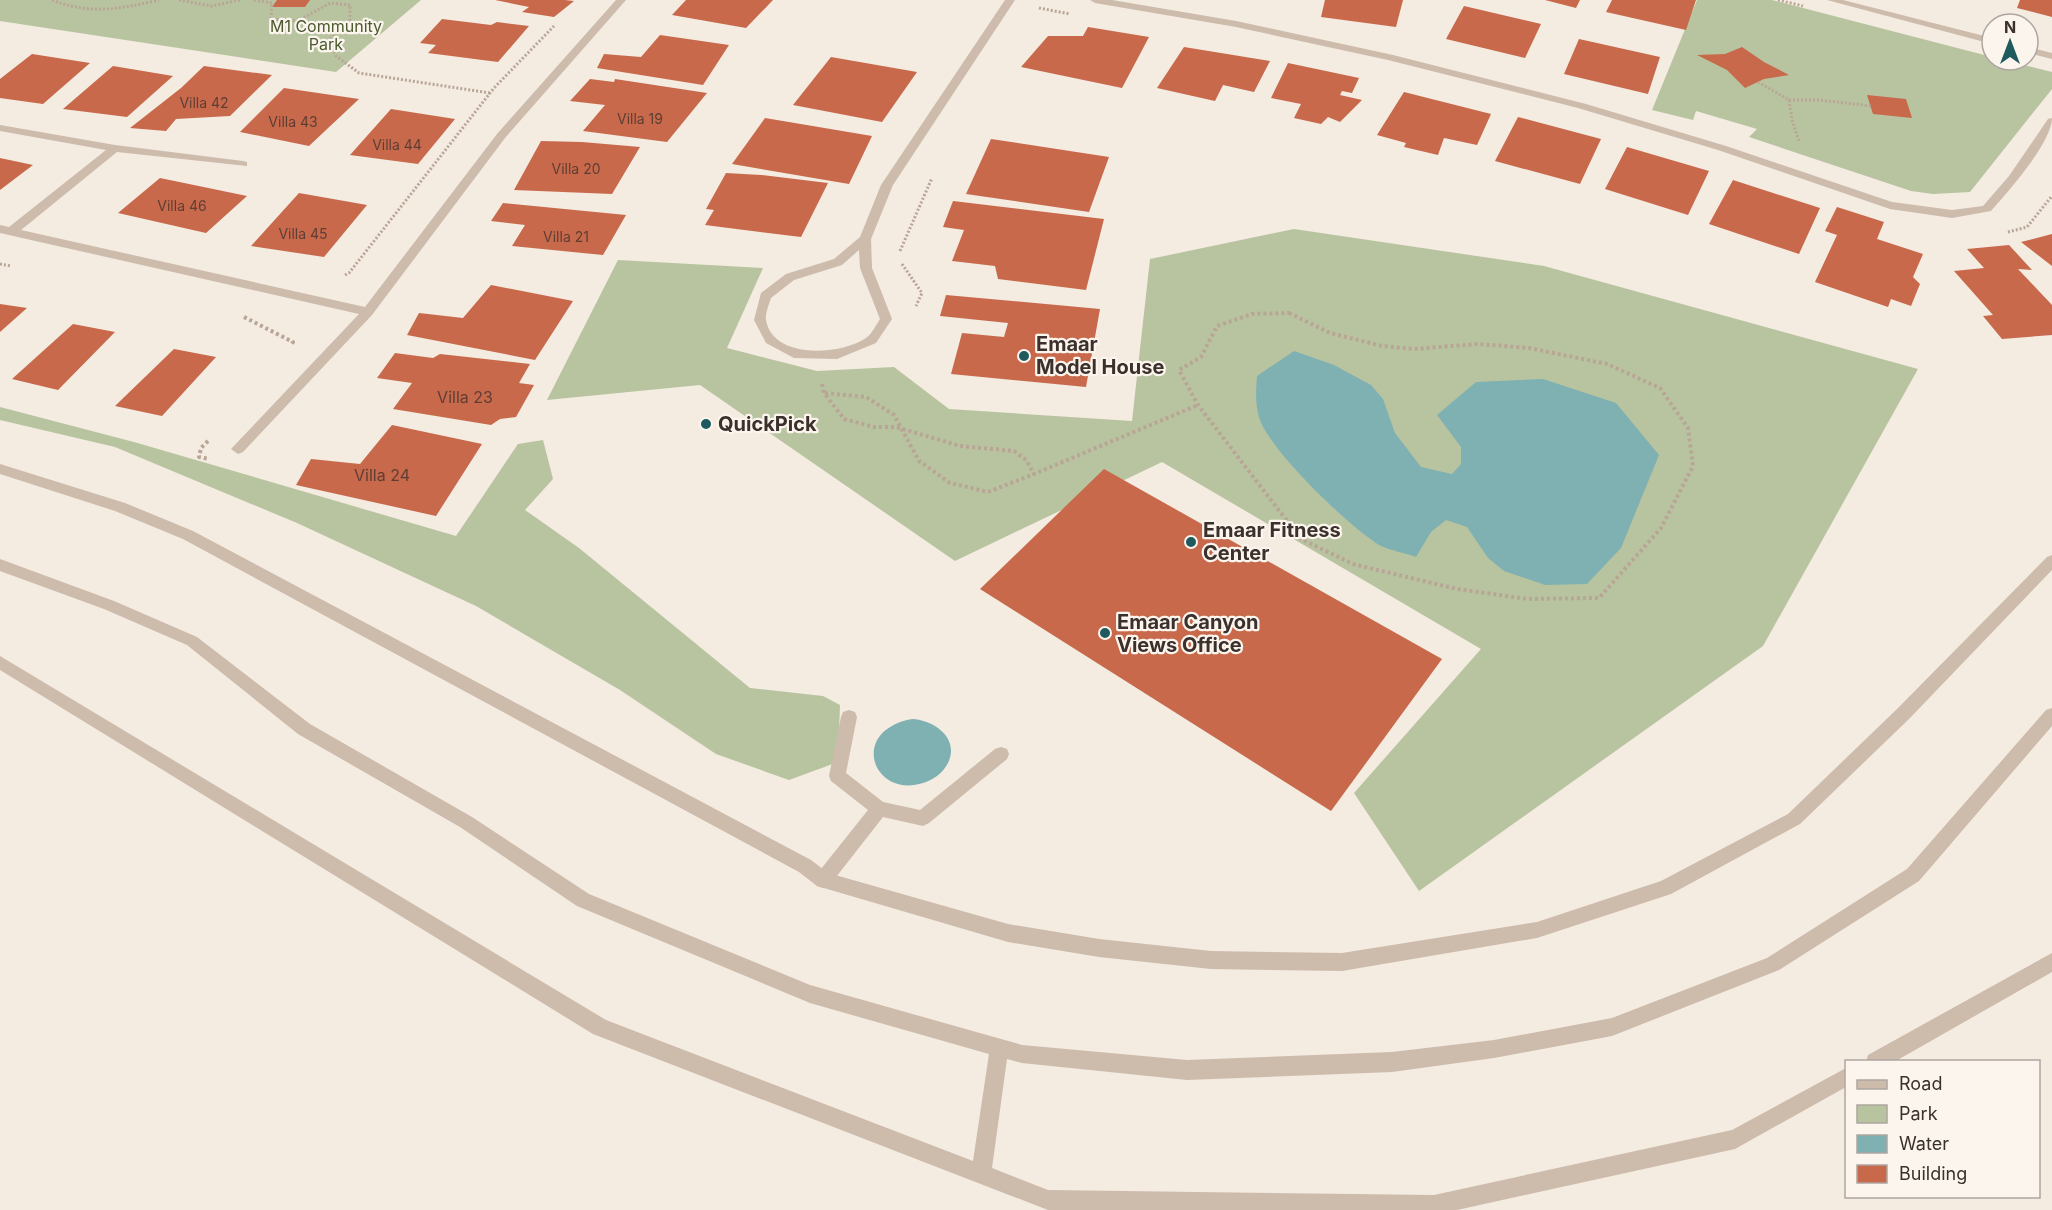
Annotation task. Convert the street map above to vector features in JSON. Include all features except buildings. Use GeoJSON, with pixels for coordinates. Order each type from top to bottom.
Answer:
{"type":"FeatureCollection","features":[{"type":"Feature","properties":{"kind":"street"},"geometry":{"type":"LineString","coordinates":[[238,449],[368,312],[501,136],[621,0]]}},
{"type":"Feature","properties":{"kind":"street"},"geometry":{"type":"LineString","coordinates":[[865,239],[838,262],[790,277],[765,296],[760,320],[770,340],[799,355],[837,355],[872,340],[886,319],[866,268],[865,239],[887,185],[1010,0]]}},
{"type":"Feature","properties":{"kind":"street"},"geometry":{"type":"LineString","coordinates":[[1095,0],[1236,24],[1401,60],[1582,106],[1722,148],[1890,205],[1920,210],[1952,214],[1987,209],[2013,178],[2052,121]]}},
{"type":"Feature","properties":{"kind":"street"},"geometry":{"type":"LineString","coordinates":[[1832,0],[1980,38]]}},
{"type":"Feature","properties":{"kind":"street"},"geometry":{"type":"LineString","coordinates":[[0,128],[115,148],[243,164]]}},
{"type":"Feature","properties":{"kind":"street"},"geometry":{"type":"LineString","coordinates":[[6,230],[115,148]]}},
{"type":"Feature","properties":{"kind":"street"},"geometry":{"type":"LineString","coordinates":[[6,230],[368,312]]}},
{"type":"Feature","properties":{"kind":"street"},"geometry":{"type":"LineString","coordinates":[[0,469],[120,507],[188,535],[805,866],[823,880],[1008,933],[1099,948],[1211,960],[1342,962],[1537,930],[1665,888],[1794,819],[1903,714],[2052,561]]}},
{"type":"Feature","properties":{"kind":"street"},"geometry":{"type":"LineString","coordinates":[[0,565],[109,605],[192,641],[304,729],[466,822],[583,900],[810,994],[1022,1053],[1186,1070],[1392,1062],[1494,1049],[1612,1027],[1773,964],[1913,875],[2052,715]]}},
{"type":"Feature","properties":{"kind":"street"},"geometry":{"type":"LineString","coordinates":[[0,662],[600,1027],[1048,1200],[1434,1204],[1735,1139],[1845,1078]]}},
{"type":"Feature","properties":{"kind":"street"},"geometry":{"type":"LineString","coordinates":[[849,717],[837,776],[879,809],[923,818],[1001,754]]}},
{"type":"Feature","properties":{"kind":"street"},"geometry":{"type":"LineString","coordinates":[[823,880],[879,809]]}},
{"type":"Feature","properties":{"kind":"street"},"geometry":{"type":"LineString","coordinates":[[1879,1060],[2052,962]]}},
{"type":"Feature","properties":{"kind":"street"},"geometry":{"type":"LineString","coordinates":[[981,1173],[999,1047]]}},
{"type":"Feature","properties":{"kind":"path"},"geometry":{"type":"LineString","coordinates":[[52,0],[71,10],[111,11],[159,0]]}},
{"type":"Feature","properties":{"kind":"path"},"geometry":{"type":"LineString","coordinates":[[179,0],[212,6],[240,0]]}},
{"type":"Feature","properties":{"kind":"path"},"geometry":{"type":"LineString","coordinates":[[254,0],[272,3],[271,19],[298,21],[329,2],[350,5],[350,23],[329,39],[336,56],[359,73],[490,93]]}},
{"type":"Feature","properties":{"kind":"path"},"geometry":{"type":"LineString","coordinates":[[1030,10],[1039,8],[1071,14]]}},
{"type":"Feature","properties":{"kind":"path"},"geometry":{"type":"LineString","coordinates":[[1758,82],[1789,100],[1819,100],[1870,106]]}},
{"type":"Feature","properties":{"kind":"path"},"geometry":{"type":"LineString","coordinates":[[1789,100],[1792,120],[1799,141],[1796,147]]}},
{"type":"Feature","properties":{"kind":"path"},"geometry":{"type":"LineString","coordinates":[[914,311],[922,293],[902,264],[900,251],[933,175]]}},
{"type":"Feature","properties":{"kind":"path"},"geometry":{"type":"LineString","coordinates":[[2007,232],[2027,227],[2052,196]]}},
{"type":"Feature","properties":{"kind":"path"},"geometry":{"type":"LineString","coordinates":[[1289,313],[1330,333],[1382,346],[1413,349],[1478,344],[1529,348],[1607,364],[1660,388],[1688,428],[1693,466],[1661,528],[1599,598],[1528,599],[1457,589],[1353,564],[1301,539],[1198,405],[1179,370],[1201,357],[1216,326],[1252,314],[1289,313]]}},
{"type":"Feature","properties":{"kind":"path"},"geometry":{"type":"LineString","coordinates":[[822,382],[824,393],[844,419],[874,427],[903,429],[960,446],[1014,451],[1026,460],[1034,474]]}},
{"type":"Feature","properties":{"kind":"path"},"geometry":{"type":"LineString","coordinates":[[824,393],[866,397],[894,415],[919,461],[950,483],[988,492],[1198,405]]}},
{"type":"Feature","properties":{"kind":"green space","name":"M1 Community Park"},"geometry":{"type":"Polygon","coordinates":[[[0,0],[421,0],[336,72],[0,21],[0,0]]]}},
{"type":"Feature","properties":{"kind":"green space"},"geometry":{"type":"Polygon","coordinates":[[[1697,0],[1772,0],[1980,54],[1980,72],[2040,72],[2040,69],[2052,72],[2052,89],[1970,192],[1933,194],[1911,191],[1749,137],[1757,129],[1696,111],[1693,120],[1652,110],[1697,0]]]}},
{"type":"Feature","properties":{"kind":"green space"},"geometry":{"type":"Polygon","coordinates":[[[1294,229],[1544,266],[1918,369],[1763,646],[1419,891],[1354,793],[1481,649],[1162,462],[955,561],[700,385],[547,400],[618,260],[763,268],[727,348],[817,371],[894,367],[949,409],[1132,421],[1150,259],[1294,229]]]}},
{"type":"Feature","properties":{"kind":"green space"},"geometry":{"type":"Polygon","coordinates":[[[0,407],[134,442],[456,536],[518,444],[543,440],[553,479],[525,510],[579,548],[750,688],[823,696],[840,705],[838,762],[789,780],[716,754],[620,690],[476,606],[297,523],[115,447],[0,420],[0,407]]]}},
{"type":"Feature","properties":{"kind":"water"},"geometry":{"type":"Polygon","coordinates":[[[1294,351],[1334,365],[1371,385],[1383,399],[1395,433],[1421,467],[1452,474],[1461,464],[1461,447],[1437,415],[1476,382],[1543,379],[1616,403],[1659,455],[1621,548],[1587,584],[1545,585],[1504,571],[1488,558],[1467,527],[1446,520],[1431,532],[1416,557],[1381,546],[1351,523],[1312,487],[1265,431],[1256,402],[1257,376],[1294,351]]]}},
{"type":"Feature","properties":{"kind":"water"},"geometry":{"type":"Polygon","coordinates":[[[912,719],[929,723],[943,732],[951,746],[951,754],[946,767],[934,778],[923,783],[906,785],[891,781],[881,773],[875,762],[874,749],[880,736],[892,726],[912,719]]]}},
{"type":"Feature","properties":{"kind":"place","name":"Emaar Model House"},"geometry":{"type":"Point","coordinates":[1024,356]}},
{"type":"Feature","properties":{"kind":"place","name":"QuickPick"},"geometry":{"type":"Point","coordinates":[706,424]}},
{"type":"Feature","properties":{"kind":"place","name":"Emaar Fitness Center"},"geometry":{"type":"Point","coordinates":[1191,542]}},
{"type":"Feature","properties":{"kind":"place","name":"Emaar Canyon Views Office"},"geometry":{"type":"Point","coordinates":[1105,633]}}]}
